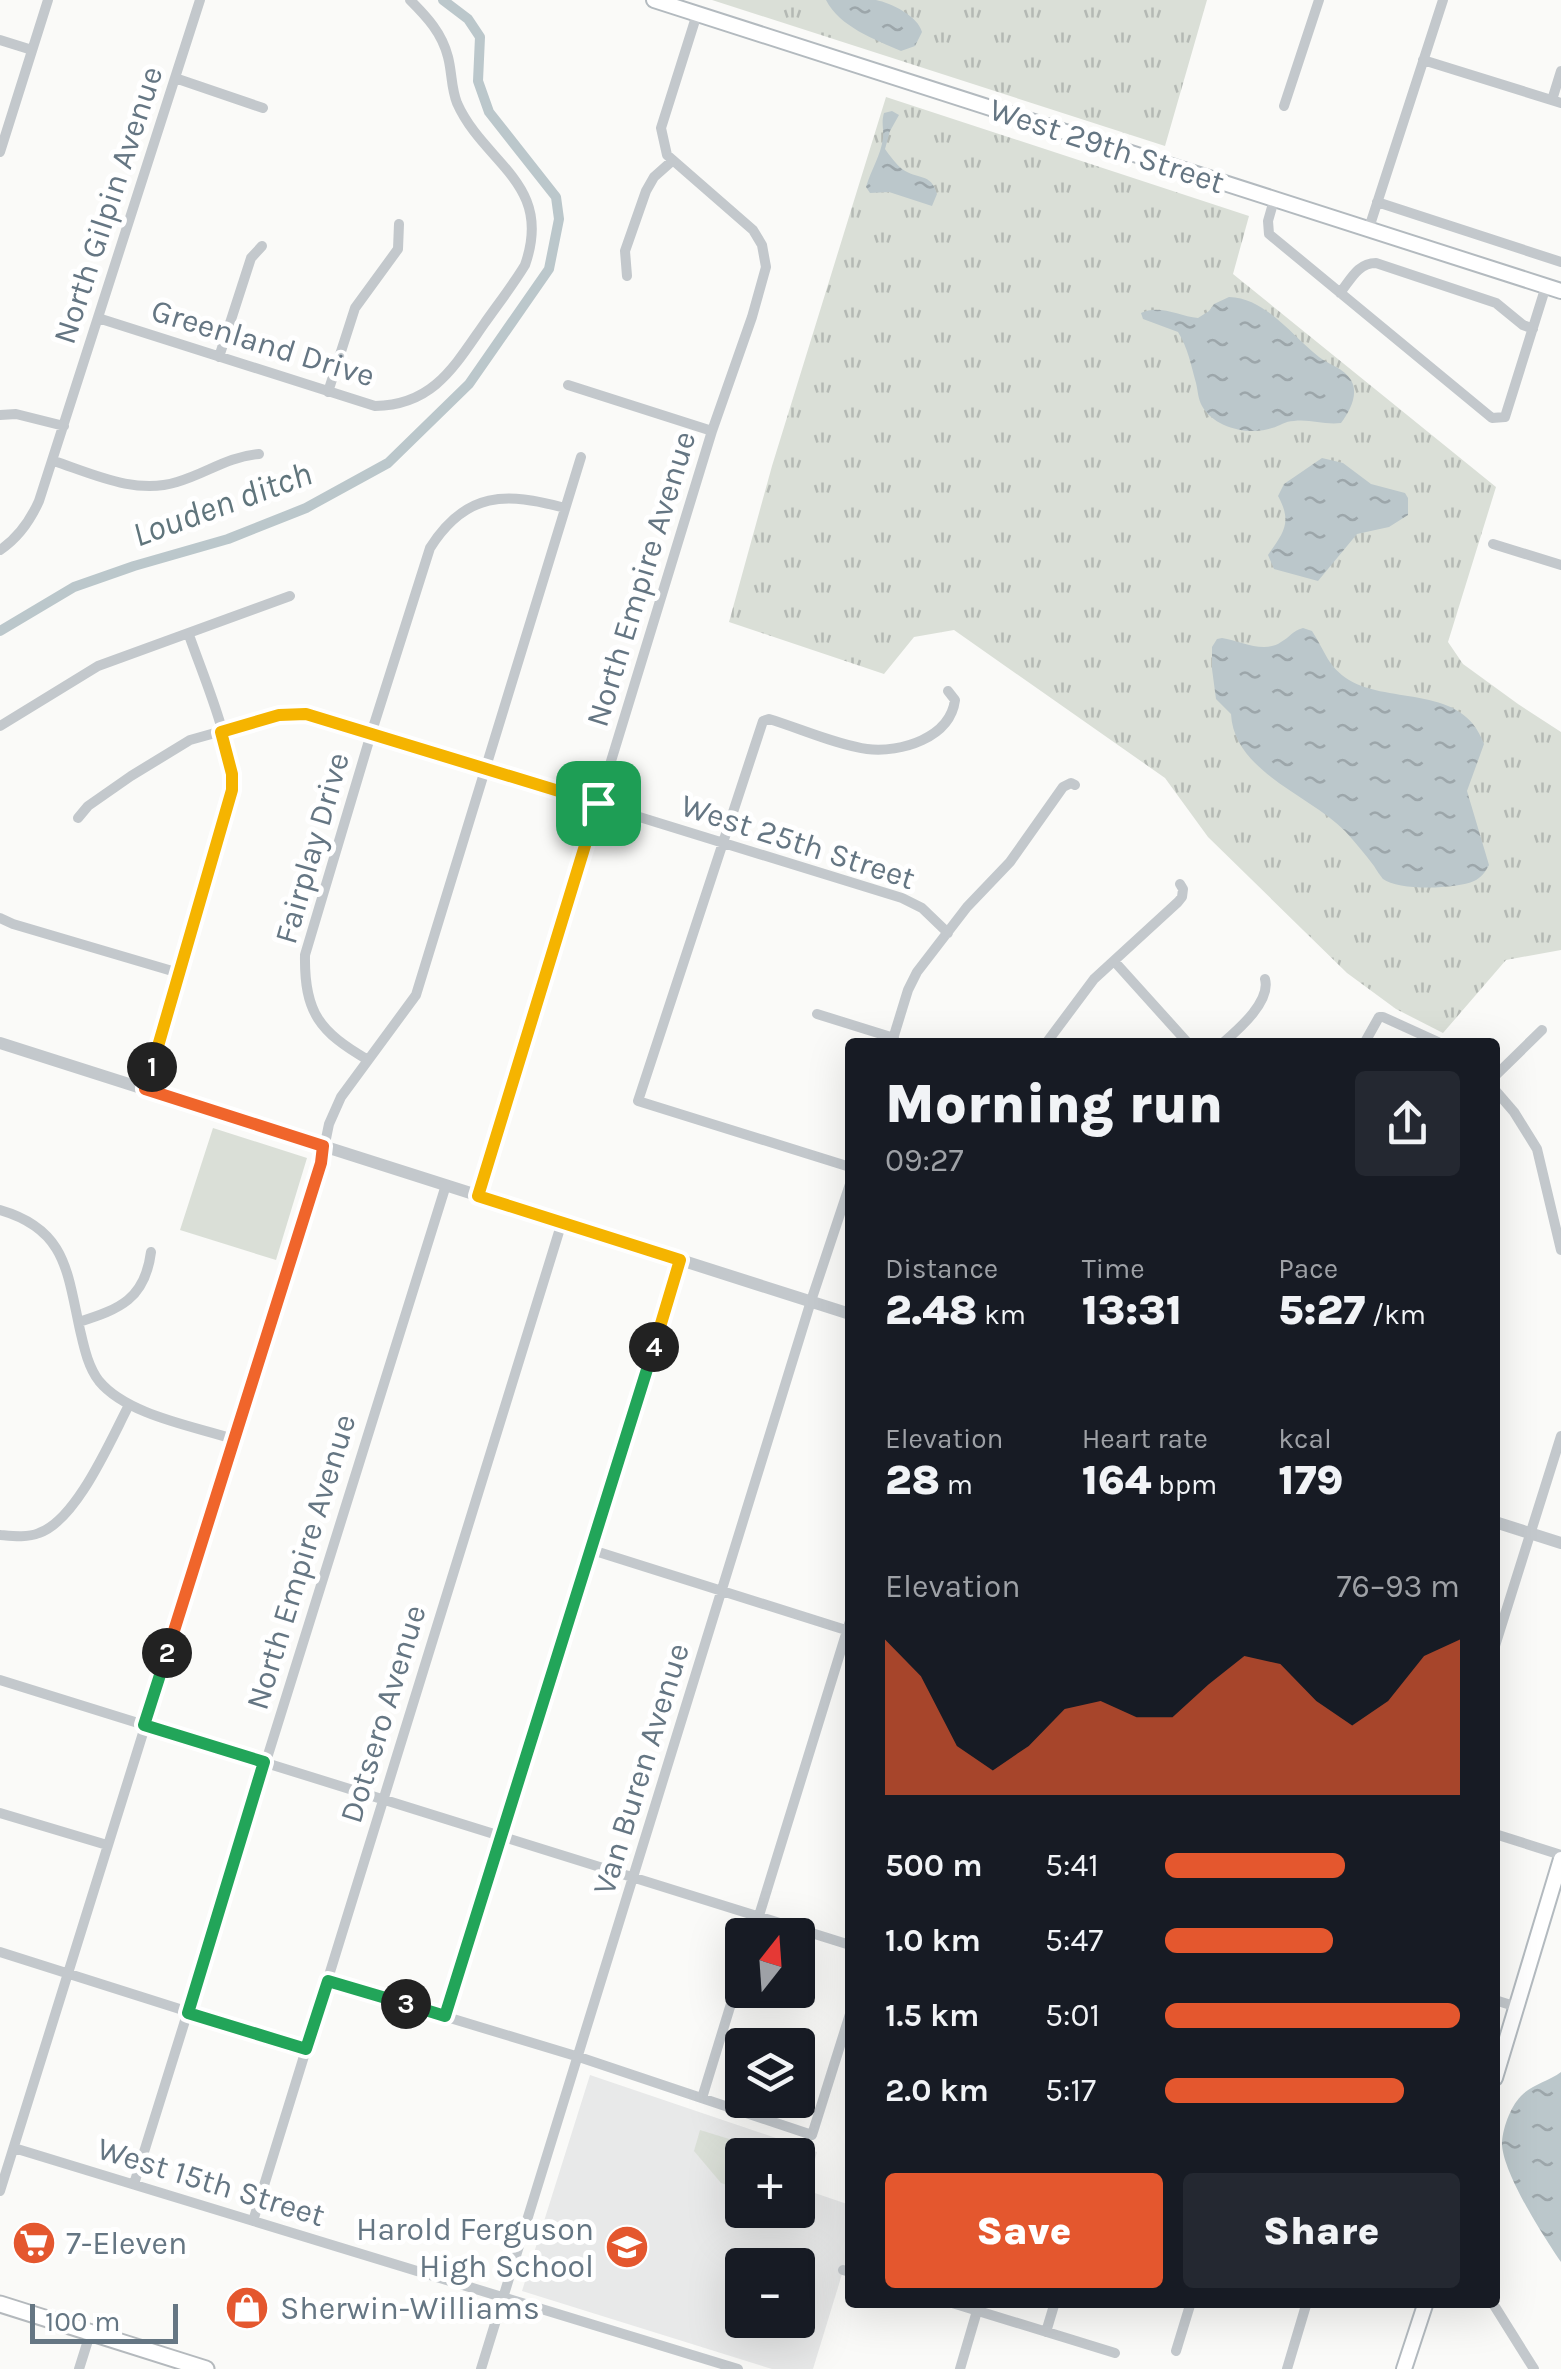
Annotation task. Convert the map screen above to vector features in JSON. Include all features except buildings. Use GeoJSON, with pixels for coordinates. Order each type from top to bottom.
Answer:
{"type":"FeatureCollection","features":[{"type":"Feature","properties":{"kind":"highway"},"geometry":{"type":"LineString","coordinates":[[0,2304],[194,2367]]}},
{"type":"Feature","properties":{"kind":"main road","name":"West 29th Street"},"geometry":{"type":"LineString","coordinates":[[654,0],[1553,289]]}},
{"type":"Feature","properties":{"kind":"main road"},"geometry":{"type":"LineString","coordinates":[[1500,2061],[1561,1857]]}},
{"type":"Feature","properties":{"kind":"main road"},"geometry":{"type":"LineString","coordinates":[[1404,2369],[1424,2308]]}},
{"type":"Feature","properties":{"kind":"street"},"geometry":{"type":"LineString","coordinates":[[0,152],[48,0]]}},
{"type":"Feature","properties":{"kind":"street","name":"North Gilpin Avenue"},"geometry":{"type":"LineString","coordinates":[[0,550],[14,540],[33,514],[54,461],[200,0]]}},
{"type":"Feature","properties":{"kind":"street","name":"Greenland Drive"},"geometry":{"type":"LineString","coordinates":[[98,318],[364,404],[384,406],[410,401],[439,384],[516,280],[530,252],[532,221],[525,194],[514,177],[466,120],[454,95],[442,38],[410,0]]}},
{"type":"Feature","properties":{"kind":"street"},"geometry":{"type":"LineString","coordinates":[[1284,106],[1319,0]]}},
{"type":"Feature","properties":{"kind":"street"},"geometry":{"type":"LineString","coordinates":[[1368,230],[1443,0]]}},
{"type":"Feature","properties":{"kind":"street"},"geometry":{"type":"LineString","coordinates":[[627,276],[625,251],[646,191],[654,177],[672,161],[661,128],[697,14]]}},
{"type":"Feature","properties":{"kind":"street"},"geometry":{"type":"LineString","coordinates":[[0,40],[32,50]]}},
{"type":"Feature","properties":{"kind":"street"},"geometry":{"type":"LineString","coordinates":[[1423,60],[1556,102],[1561,71]]}},
{"type":"Feature","properties":{"kind":"street"},"geometry":{"type":"LineString","coordinates":[[175,78],[264,108]]}},
{"type":"Feature","properties":{"kind":"street","name":"North Empire Avenue"},"geometry":{"type":"LineString","coordinates":[[478,1196],[712,432],[764,276],[765,254],[746,222],[672,161]]}},
{"type":"Feature","properties":{"kind":"street"},"geometry":{"type":"LineString","coordinates":[[1274,200],[1269,234],[1492,418],[1505,417],[1533,329],[1553,289]]}},
{"type":"Feature","properties":{"kind":"street"},"geometry":{"type":"LineString","coordinates":[[1377,202],[1561,262]]}},
{"type":"Feature","properties":{"kind":"street"},"geometry":{"type":"LineString","coordinates":[[328,392],[355,308],[398,249],[399,224]]}},
{"type":"Feature","properties":{"kind":"street"},"geometry":{"type":"LineString","coordinates":[[218,357],[251,258],[262,246]]}},
{"type":"Feature","properties":{"kind":"street"},"geometry":{"type":"LineString","coordinates":[[1340,292],[1360,266],[1376,263],[1496,302],[1533,329]]}},
{"type":"Feature","properties":{"kind":"street"},"geometry":{"type":"LineString","coordinates":[[568,385],[712,432]]}},
{"type":"Feature","properties":{"kind":"street"},"geometry":{"type":"LineString","coordinates":[[0,415],[16,414],[64,426]]}},
{"type":"Feature","properties":{"kind":"street"},"geometry":{"type":"LineString","coordinates":[[54,461],[131,484],[154,486],[178,482],[238,456],[260,454]]}},
{"type":"Feature","properties":{"kind":"street"},"geometry":{"type":"LineString","coordinates":[[0,2192],[321,1163],[332,1113],[416,995],[581,457]]}},
{"type":"Feature","properties":{"kind":"street","name":"Fairplay Drive"},"geometry":{"type":"LineString","coordinates":[[368,1060],[341,1044],[311,1007],[304,977],[305,955],[425,562],[438,535],[472,506],[500,498],[525,498],[565,508]]}},
{"type":"Feature","properties":{"kind":"street"},"geometry":{"type":"LineString","coordinates":[[1493,544],[1561,565]]}},
{"type":"Feature","properties":{"kind":"street"},"geometry":{"type":"LineString","coordinates":[[0,726],[98,666],[290,596]]}},
{"type":"Feature","properties":{"kind":"street"},"geometry":{"type":"LineString","coordinates":[[145,1089],[232,790],[221,732],[189,635]]}},
{"type":"Feature","properties":{"kind":"street"},"geometry":{"type":"LineString","coordinates":[[845,1165],[638,1102],[761,724],[765,719],[856,746],[894,748],[937,731],[952,712],[954,700],[948,691]]}},
{"type":"Feature","properties":{"kind":"street","name":"West 25th Street"},"geometry":{"type":"LineString","coordinates":[[78,818],[88,806],[182,744],[279,715],[296,714],[902,898],[922,908],[948,933]]}},
{"type":"Feature","properties":{"kind":"street"},"geometry":{"type":"LineString","coordinates":[[894,1038],[913,980],[968,907],[1010,862],[1063,787],[1075,785]]}},
{"type":"Feature","properties":{"kind":"street"},"geometry":{"type":"LineString","coordinates":[[1050,1038],[1078,997],[1182,898],[1180,884]]}},
{"type":"Feature","properties":{"kind":"street"},"geometry":{"type":"LineString","coordinates":[[0,918],[180,973]]}},
{"type":"Feature","properties":{"kind":"street"},"geometry":{"type":"LineString","coordinates":[[1114,960],[1182,1038]]}},
{"type":"Feature","properties":{"kind":"street"},"geometry":{"type":"LineString","coordinates":[[1228,1038],[1261,1001],[1267,987],[1265,979]]}},
{"type":"Feature","properties":{"kind":"street"},"geometry":{"type":"LineString","coordinates":[[817,1014],[887,1038]]}},
{"type":"Feature","properties":{"kind":"street"},"geometry":{"type":"LineString","coordinates":[[1368,1038],[1378,1017],[1429,1038]]}},
{"type":"Feature","properties":{"kind":"street"},"geometry":{"type":"LineString","coordinates":[[1500,1071],[1542,1030]]}},
{"type":"Feature","properties":{"kind":"street"},"geometry":{"type":"LineString","coordinates":[[0,1042],[845,1312]]}},
{"type":"Feature","properties":{"kind":"street"},"geometry":{"type":"LineString","coordinates":[[1500,1096],[1538,1149],[1561,1250]]}},
{"type":"Feature","properties":{"kind":"street","name":"North Empire Avenue"},"geometry":{"type":"LineString","coordinates":[[134,2184],[446,1185]]}},
{"type":"Feature","properties":{"kind":"street","name":"Van Buren Avenue"},"geometry":{"type":"LineString","coordinates":[[481,2369],[845,1199]]}},
{"type":"Feature","properties":{"kind":"street"},"geometry":{"type":"LineString","coordinates":[[0,1210],[28,1220],[50,1238],[66,1269],[85,1352],[97,1378],[128,1405],[234,1439]]}},
{"type":"Feature","properties":{"kind":"street","name":"Dotsero Avenue"},"geometry":{"type":"LineString","coordinates":[[253,2221],[562,1222]]}},
{"type":"Feature","properties":{"kind":"street"},"geometry":{"type":"LineString","coordinates":[[78,1322],[109,1312],[132,1297],[146,1278],[151,1252]]}},
{"type":"Feature","properties":{"kind":"street"},"geometry":{"type":"LineString","coordinates":[[445,2016],[680,1260]]}},
{"type":"Feature","properties":{"kind":"street"},"geometry":{"type":"LineString","coordinates":[[0,1535],[39,1533],[59,1520],[84,1488],[128,1405]]}},
{"type":"Feature","properties":{"kind":"street"},"geometry":{"type":"LineString","coordinates":[[1500,1630],[1561,1436]]}},
{"type":"Feature","properties":{"kind":"street"},"geometry":{"type":"LineString","coordinates":[[1500,1524],[1561,1543]]}},
{"type":"Feature","properties":{"kind":"street"},"geometry":{"type":"LineString","coordinates":[[592,1550],[845,1627]]}},
{"type":"Feature","properties":{"kind":"street"},"geometry":{"type":"LineString","coordinates":[[759,1916],[845,1641]]}},
{"type":"Feature","properties":{"kind":"street"},"geometry":{"type":"LineString","coordinates":[[0,1680],[845,1943]]}},
{"type":"Feature","properties":{"kind":"street"},"geometry":{"type":"LineString","coordinates":[[0,1813],[107,1845]]}},
{"type":"Feature","properties":{"kind":"street"},"geometry":{"type":"LineString","coordinates":[[1500,1836],[1561,1857]]}},
{"type":"Feature","properties":{"kind":"street"},"geometry":{"type":"LineString","coordinates":[[0,1952],[306,2049]]}},
{"type":"Feature","properties":{"kind":"street"},"geometry":{"type":"LineString","coordinates":[[328,1981],[579,2057],[812,2134],[845,2030]]}},
{"type":"Feature","properties":{"kind":"street"},"geometry":{"type":"LineString","coordinates":[[1500,2002],[1516,2007]]}},
{"type":"Feature","properties":{"kind":"street"},"geometry":{"type":"LineString","coordinates":[[702,2098],[730,2008]]}},
{"type":"Feature","properties":{"kind":"street","name":"West 15th Street"},"geometry":{"type":"LineString","coordinates":[[14,2148],[738,2369]]}},
{"type":"Feature","properties":{"kind":"street"},"geometry":{"type":"LineString","coordinates":[[968,2308],[1115,2353]]}},
{"type":"Feature","properties":{"kind":"street"},"geometry":{"type":"LineString","coordinates":[[1046,2332],[1053,2308]]}},
{"type":"Feature","properties":{"kind":"street"},"geometry":{"type":"LineString","coordinates":[[1176,2351],[1189,2308]]}},
{"type":"Feature","properties":{"kind":"street"},"geometry":{"type":"LineString","coordinates":[[1287,2369],[1305,2308]]}},
{"type":"Feature","properties":{"kind":"street"},"geometry":{"type":"LineString","coordinates":[[1496,2308],[1534,2369]]}},
{"type":"Feature","properties":{"kind":"street"},"geometry":{"type":"LineString","coordinates":[[960,2369],[977,2311]]}},
{"type":"Feature","properties":{"kind":"street"},"geometry":{"type":"LineString","coordinates":[[79,2369],[90,2334]]}},
{"type":"Feature","properties":{"kind":"shaded area"},"geometry":{"type":"Polygon","coordinates":[[[590,2075],[776,2138],[725,2138],[725,2228],[815,2228],[815,2193],[845,2203],[845,2264],[813,2369],[772,2369],[522,2291],[590,2075]]]}},
{"type":"Feature","properties":{"kind":"green space"},"geometry":{"type":"Polygon","coordinates":[[[712,0],[1207,0],[1165,146],[712,0]]]}},
{"type":"Feature","properties":{"kind":"green space"},"geometry":{"type":"Polygon","coordinates":[[[886,97],[1249,216],[1233,274],[1496,487],[1448,642],[1463,664],[1561,732],[1561,950],[1506,960],[1443,1033],[1396,1009],[1347,973],[1208,837],[1165,778],[954,630],[914,637],[884,674],[729,622],[772,466],[886,97]]]}},
{"type":"Feature","properties":{"kind":"green space"},"geometry":{"type":"Polygon","coordinates":[[[213,1128],[307,1158],[276,1260],[180,1230],[213,1128]]]}},
{"type":"Feature","properties":{"kind":"green space"},"geometry":{"type":"Polygon","coordinates":[[[700,2130],[726,2138],[725,2184],[721,2183],[694,2151],[700,2130]]]}},
{"type":"Feature","properties":{"kind":"water"},"geometry":{"type":"Polygon","coordinates":[[[826,0],[882,2],[910,16],[922,32],[915,46],[901,51],[849,25],[826,0]]]}},
{"type":"Feature","properties":{"kind":"water"},"geometry":{"type":"Polygon","coordinates":[[[892,111],[899,115],[885,149],[902,169],[931,182],[937,194],[932,206],[889,192],[870,193],[866,187],[882,144],[884,113],[892,111]]]}},
{"type":"Feature","properties":{"kind":"water"},"geometry":{"type":"Polygon","coordinates":[[[1229,297],[1267,311],[1319,357],[1348,376],[1354,397],[1341,423],[1291,421],[1263,430],[1243,430],[1224,425],[1208,414],[1200,401],[1178,332],[1143,319],[1141,313],[1162,310],[1198,318],[1229,297]]]}},
{"type":"Feature","properties":{"kind":"water"},"geometry":{"type":"Polygon","coordinates":[[[1322,458],[1343,463],[1371,484],[1405,493],[1408,515],[1389,527],[1357,534],[1318,581],[1274,569],[1268,555],[1284,527],[1285,514],[1278,496],[1284,484],[1322,458]]]}},
{"type":"Feature","properties":{"kind":"water"},"geometry":{"type":"Polygon","coordinates":[[[1303,628],[1312,631],[1331,664],[1349,680],[1443,704],[1474,725],[1484,744],[1467,791],[1489,865],[1479,878],[1466,884],[1428,888],[1401,886],[1383,879],[1345,831],[1276,781],[1245,752],[1235,734],[1231,714],[1216,699],[1212,647],[1222,638],[1267,647],[1303,628]]]}},
{"type":"Feature","properties":{"kind":"water"},"geometry":{"type":"Polygon","coordinates":[[[1561,2072],[1561,2262],[1517,2189],[1502,2145],[1507,2119],[1517,2101],[1561,2072]]]}},
{"type":"Feature","properties":{"kind":"waterway","name":"Louden ditch"},"geometry":{"type":"LineString","coordinates":[[0,631],[74,587],[228,539],[306,508],[388,463],[469,384],[549,269],[559,219],[556,197],[489,112],[478,81],[480,37],[468,19],[443,0]]}},
{"type":"Feature","properties":{"kind":"place","name":"7-Eleven"},"geometry":{"type":"Point","coordinates":[34,2243]}},
{"type":"Feature","properties":{"kind":"place","name":"Harold Ferguson High School"},"geometry":{"type":"Point","coordinates":[627,2247]}},
{"type":"Feature","properties":{"kind":"place","name":"Sherwin-Williams"},"geometry":{"type":"Point","coordinates":[247,2308]}},
{"type":"Feature","properties":{"kind":"route"},"geometry":{"type":"LineString","coordinates":[[306,714],[598,803],[478,1196],[680,1260],[445,2016],[328,1981],[306,2049],[188,2013],[264,1762],[144,1725],[321,1163],[323,1146],[145,1089],[229,806],[232,774],[221,732],[279,715],[306,714]]}}]}
